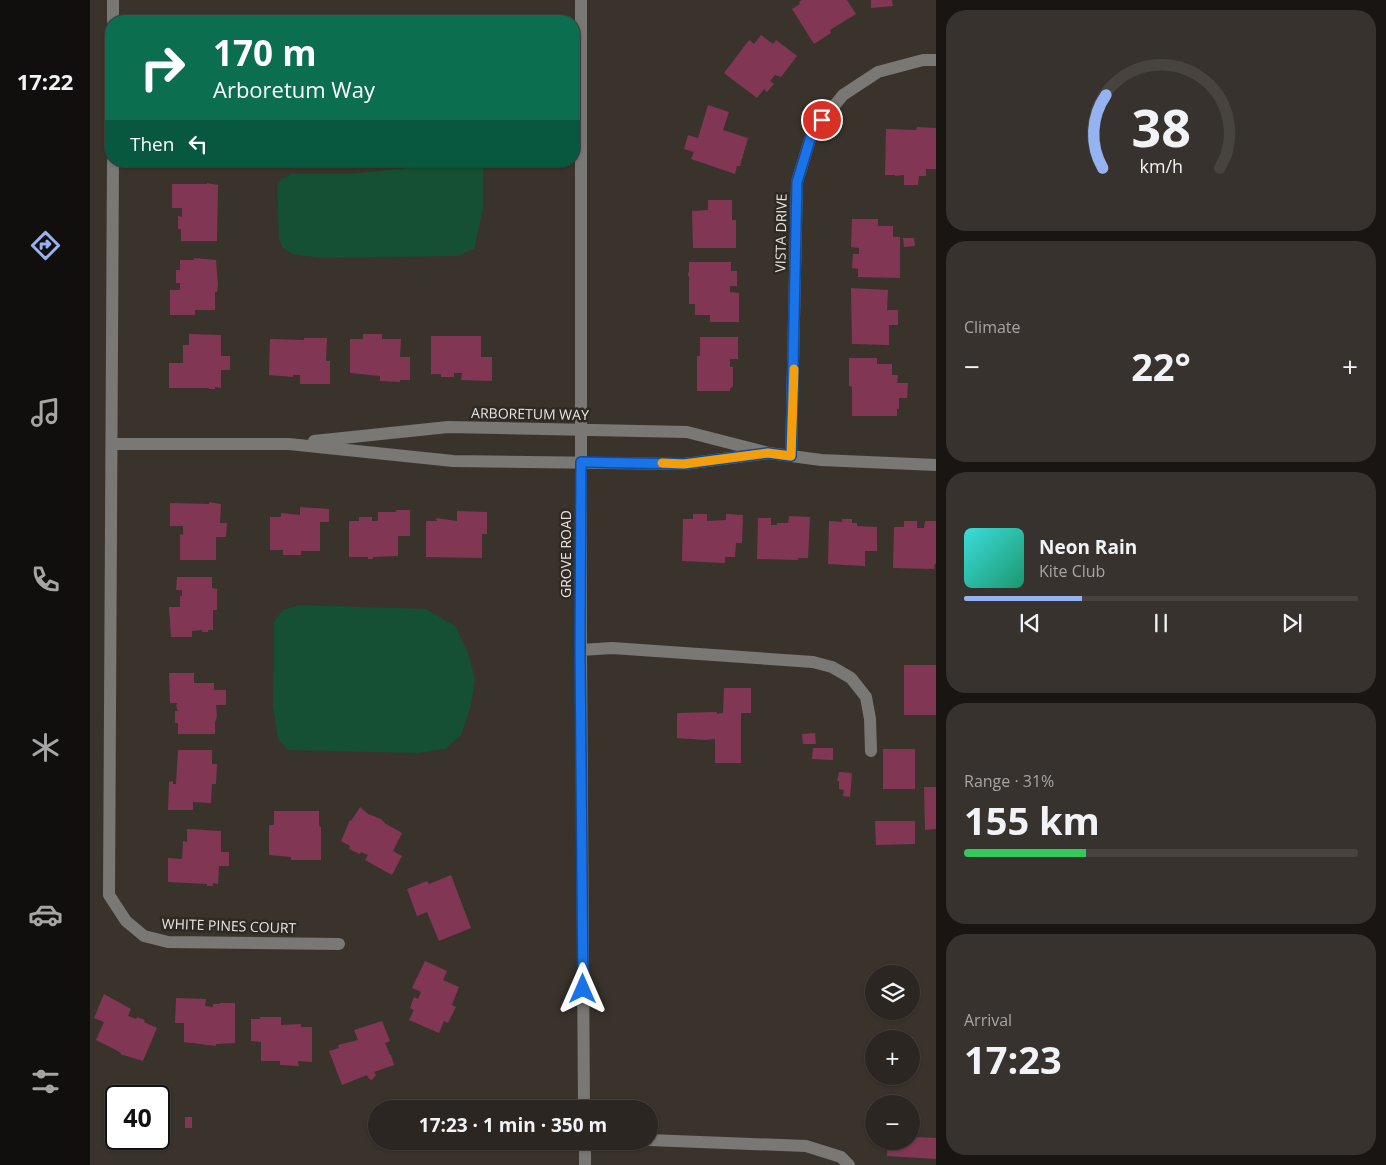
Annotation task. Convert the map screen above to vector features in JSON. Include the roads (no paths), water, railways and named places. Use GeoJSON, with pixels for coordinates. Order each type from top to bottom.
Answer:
{"type":"FeatureCollection","features":[{"type":"Feature","properties":{"kind":"street"},"geometry":{"type":"LineString","coordinates":[[113,0],[113,15]]}},
{"type":"Feature","properties":{"kind":"street","name":"GROVE ROAD"},"geometry":{"type":"LineString","coordinates":[[581,0],[580,650],[584,1100]]}},
{"type":"Feature","properties":{"kind":"street","name":"VISTA DRIVE"},"geometry":{"type":"LineString","coordinates":[[791,456],[797,182],[812,133],[843,95],[878,72],[922,60],[936,60]]}},
{"type":"Feature","properties":{"kind":"street","name":"WHITE PINES COURT"},"geometry":{"type":"LineString","coordinates":[[113,167],[113,444],[109,895],[126,920],[144,936],[168,942],[339,944]]}},
{"type":"Feature","properties":{"kind":"street","name":"ARBORETUM WAY"},"geometry":{"type":"LineString","coordinates":[[113,444],[289,444],[448,427],[687,432],[768,453],[821,460],[936,466]]}},
{"type":"Feature","properties":{"kind":"street","name":"ARBORETUM WAY"},"geometry":{"type":"LineString","coordinates":[[289,444],[453,462],[684,464],[768,453]]}},
{"type":"Feature","properties":{"kind":"street"},"geometry":{"type":"LineString","coordinates":[[580,650],[612,648],[813,662],[832,666],[851,678],[866,697],[870,719],[871,751]]}},
{"type":"Feature","properties":{"kind":"street"},"geometry":{"type":"LineString","coordinates":[[658,1140],[806,1146],[841,1157],[849,1165]]}},
{"type":"Feature","properties":{"kind":"street"},"geometry":{"type":"LineString","coordinates":[[585,1150],[585,1165]]}}]}
